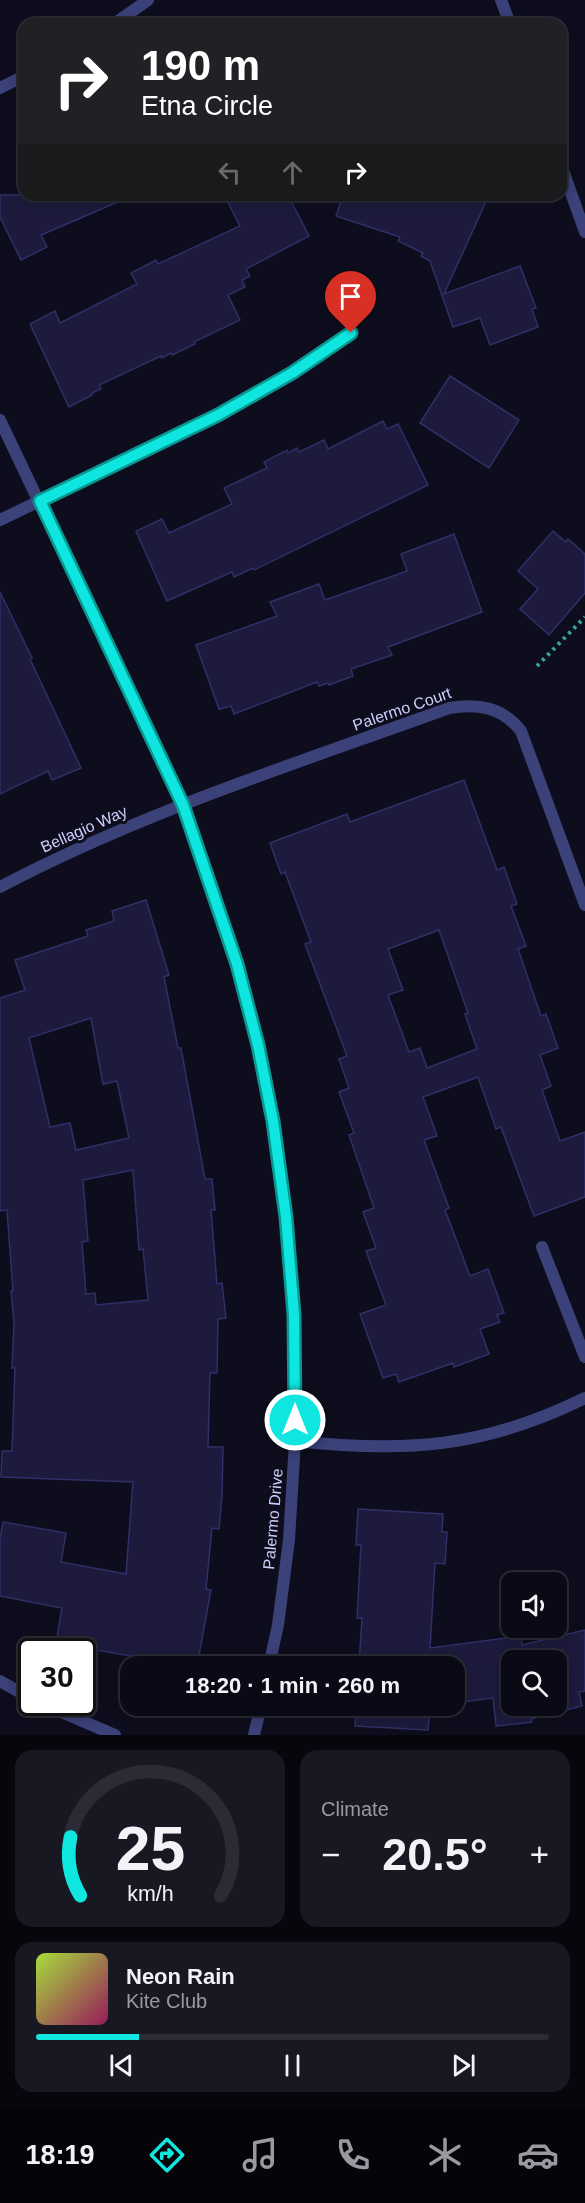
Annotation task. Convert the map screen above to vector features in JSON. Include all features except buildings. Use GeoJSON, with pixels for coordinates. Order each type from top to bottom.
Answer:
{"type":"FeatureCollection","features":[{"type":"Feature","properties":{"kind":"street"},"geometry":{"type":"LineString","coordinates":[[122,18],[148,0]]}},
{"type":"Feature","properties":{"kind":"street"},"geometry":{"type":"LineString","coordinates":[[501,0],[508,18]]}},
{"type":"Feature","properties":{"kind":"street"},"geometry":{"type":"LineString","coordinates":[[0,88],[18,79]]}},
{"type":"Feature","properties":{"kind":"street"},"geometry":{"type":"LineString","coordinates":[[567,182],[585,232]]}},
{"type":"Feature","properties":{"kind":"street"},"geometry":{"type":"LineString","coordinates":[[0,520],[218,415],[292,373],[351,333]]}},
{"type":"Feature","properties":{"kind":"street","name":"Palermo Drive"},"geometry":{"type":"LineString","coordinates":[[0,420],[183,805],[237,964],[258,1045],[273,1121],[286,1217],[294,1315],[295,1441],[289,1540],[278,1625],[271,1656]]}},
{"type":"Feature","properties":{"kind":"street","name":"Palermo Court"},"geometry":{"type":"LineString","coordinates":[[183,805],[449,708],[472,705],[490,708],[514,722],[521,731],[585,905]]}},
{"type":"Feature","properties":{"kind":"street","name":"Bellagio Way"},"geometry":{"type":"LineString","coordinates":[[0,887],[94,842],[183,805]]}},
{"type":"Feature","properties":{"kind":"street"},"geometry":{"type":"LineString","coordinates":[[542,1247],[585,1357]]}},
{"type":"Feature","properties":{"kind":"street"},"geometry":{"type":"LineString","coordinates":[[295,1441],[378,1447],[434,1445],[483,1436],[532,1421],[585,1398]]}},
{"type":"Feature","properties":{"kind":"street"},"geometry":{"type":"LineString","coordinates":[[0,1682],[18,1692]]}},
{"type":"Feature","properties":{"kind":"street"},"geometry":{"type":"LineString","coordinates":[[71,1716],[116,1735]]}},
{"type":"Feature","properties":{"kind":"street"},"geometry":{"type":"LineString","coordinates":[[254,1735],[259,1716]]}},
{"type":"Feature","properties":{"kind":"path"},"geometry":{"type":"LineString","coordinates":[[537,666],[585,617]]}},
{"type":"Feature","properties":{"kind":"route"},"geometry":{"type":"LineString","coordinates":[[295,1420],[294,1315],[286,1217],[273,1121],[258,1045],[237,964],[183,805],[40,501],[218,415],[292,373],[351,333]]}}]}
